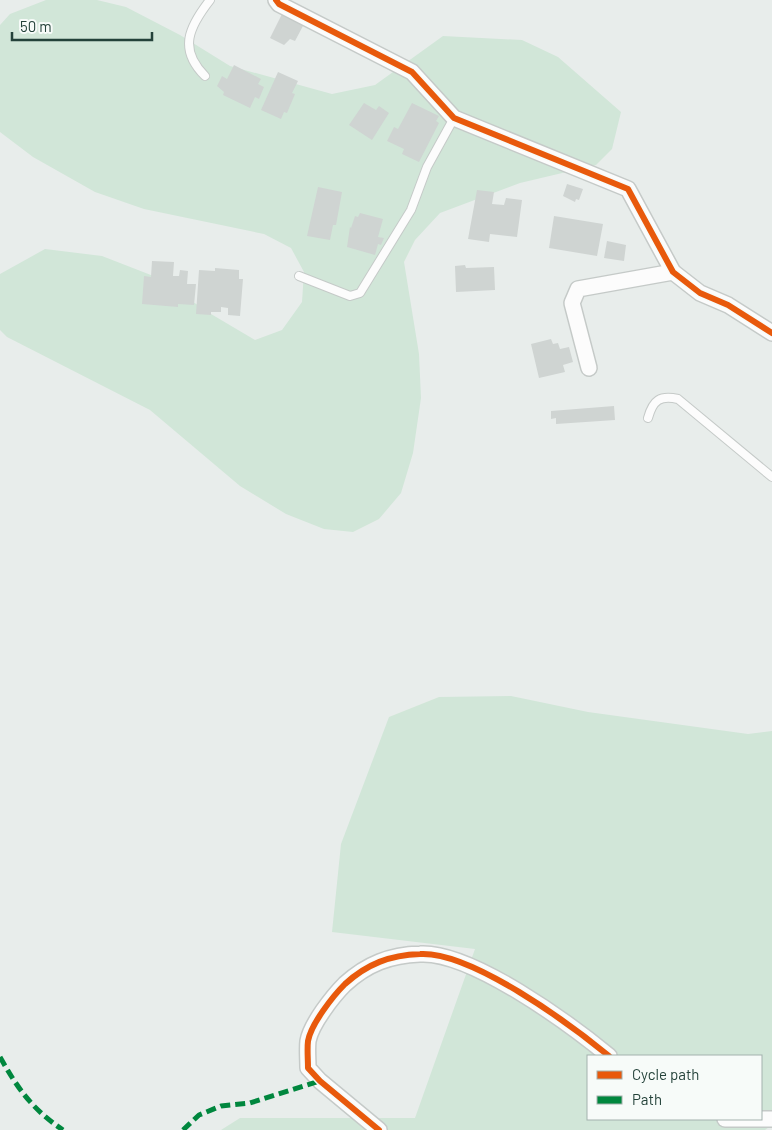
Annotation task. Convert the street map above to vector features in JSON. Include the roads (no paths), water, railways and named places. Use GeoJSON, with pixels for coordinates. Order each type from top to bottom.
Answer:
{"type":"FeatureCollection","features":[{"type":"Feature","properties":{"kind":"street"},"geometry":{"type":"LineString","coordinates":[[276,0],[279,4],[412,72],[454,118],[628,189],[673,272],[700,292],[728,305],[772,333]]}},
{"type":"Feature","properties":{"kind":"street"},"geometry":{"type":"LineString","coordinates":[[589,368],[572,303],[578,289],[673,272]]}},
{"type":"Feature","properties":{"kind":"street"},"geometry":{"type":"LineString","coordinates":[[378,1130],[320,1081],[308,1068],[308,1039],[330,998],[361,969],[391,958],[422,954],[454,961],[498,979],[581,1033],[607,1055]]}},
{"type":"Feature","properties":{"kind":"lane"},"geometry":{"type":"LineString","coordinates":[[205,76],[193,64],[189,36],[197,17],[210,0]]}},
{"type":"Feature","properties":{"kind":"lane"},"geometry":{"type":"LineString","coordinates":[[299,276],[350,296],[360,293],[411,210],[427,167],[454,118]]}},
{"type":"Feature","properties":{"kind":"lane"},"geometry":{"type":"LineString","coordinates":[[648,418],[651,406],[657,400],[666,397],[678,399],[772,477]]}}]}
